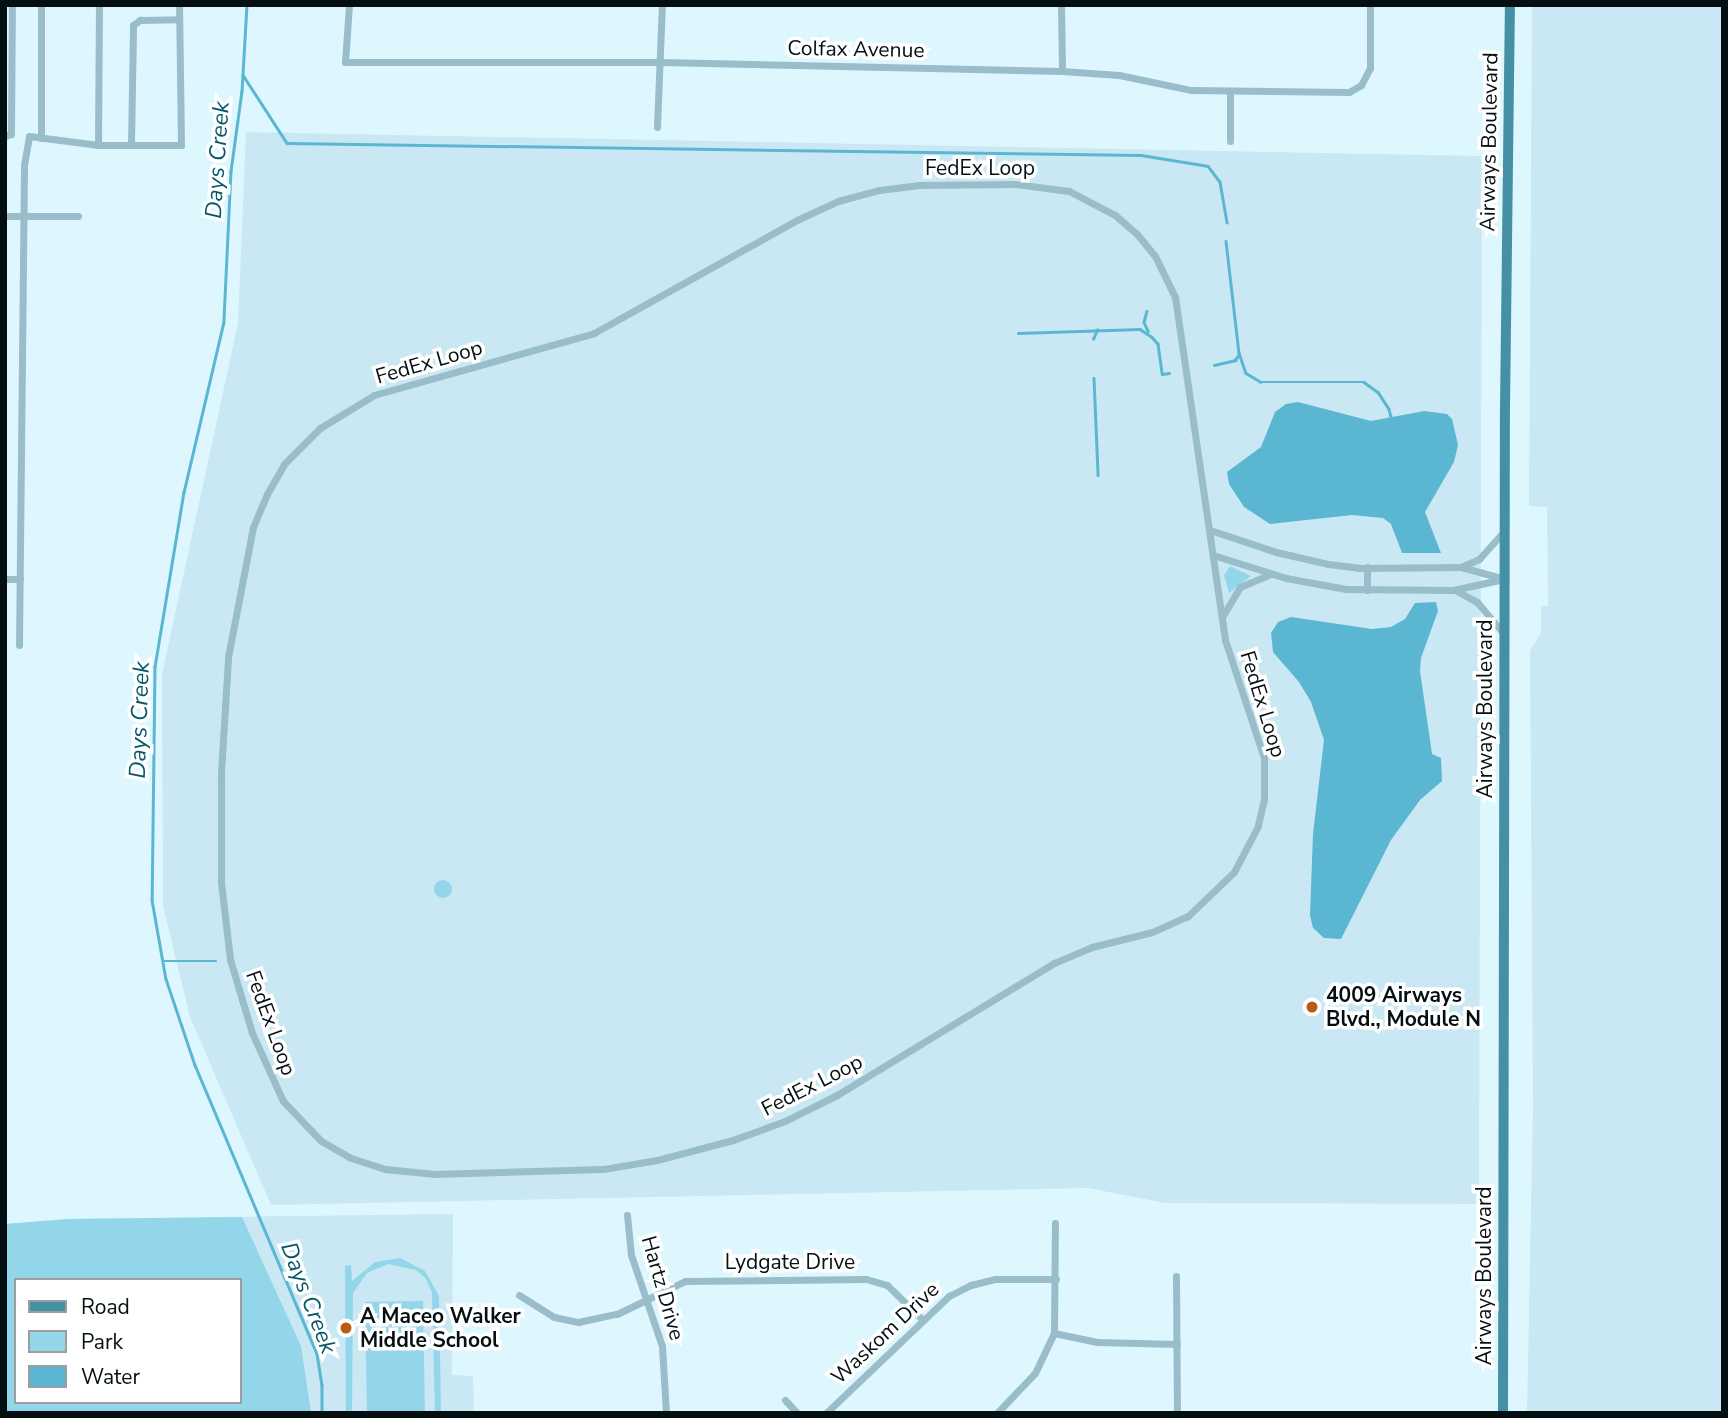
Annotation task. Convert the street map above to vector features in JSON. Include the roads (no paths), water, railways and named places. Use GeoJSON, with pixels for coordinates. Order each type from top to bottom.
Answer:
{"type":"FeatureCollection","features":[{"type":"Feature","properties":{"kind":"main road","name":"Airways Boulevard"},"geometry":{"type":"LineString","coordinates":[[1503,1413],[1504,635],[1510,5]]}},
{"type":"Feature","properties":{"kind":"street"},"geometry":{"type":"LineString","coordinates":[[8,135],[12,5]]}},
{"type":"Feature","properties":{"kind":"street"},"geometry":{"type":"LineString","coordinates":[[41,5],[41,138]]}},
{"type":"Feature","properties":{"kind":"street"},"geometry":{"type":"LineString","coordinates":[[98,145],[99,5]]}},
{"type":"Feature","properties":{"kind":"street"},"geometry":{"type":"LineString","coordinates":[[19,645],[24,165],[29,136],[98,145],[181,145],[179,5]]}},
{"type":"Feature","properties":{"kind":"street","name":"Colfax Avenue"},"geometry":{"type":"LineString","coordinates":[[349,5],[345,62],[660,62],[1062,71],[1119,75],[1191,90],[1349,92],[1362,85],[1370,68],[1370,5]]}},
{"type":"Feature","properties":{"kind":"street"},"geometry":{"type":"LineString","coordinates":[[657,127],[662,5]]}},
{"type":"Feature","properties":{"kind":"street"},"geometry":{"type":"LineString","coordinates":[[1061,5],[1062,71]]}},
{"type":"Feature","properties":{"kind":"street"},"geometry":{"type":"LineString","coordinates":[[131,144],[131,32],[140,20],[179,19]]}},
{"type":"Feature","properties":{"kind":"street"},"geometry":{"type":"LineString","coordinates":[[1230,91],[1230,141]]}},
{"type":"Feature","properties":{"kind":"street","name":"FedEx Loop"},"geometry":{"type":"LineString","coordinates":[[918,185],[1034,185],[1086,197],[1115,215],[1138,234],[1163,269],[1178,307],[1210,530],[1222,617],[1232,665],[1258,734],[1265,770],[1264,799],[1258,826],[1234,872],[1188,916],[1165,928],[1092,947],[1054,963],[870,1076],[806,1111],[733,1140],[636,1164],[558,1172],[406,1172],[365,1163],[321,1141],[291,1112],[274,1084],[242,1004],[224,920],[221,773],[226,676],[248,545],[267,494],[295,453],[320,428],[346,410],[390,389],[594,333],[797,220],[838,201],[879,190],[918,185]]}},
{"type":"Feature","properties":{"kind":"street"},"geometry":{"type":"LineString","coordinates":[[5,216],[78,216]]}},
{"type":"Feature","properties":{"kind":"street"},"geometry":{"type":"LineString","coordinates":[[1210,530],[1307,560],[1367,568],[1461,567],[1505,579]]}},
{"type":"Feature","properties":{"kind":"street"},"geometry":{"type":"LineString","coordinates":[[1461,567],[1479,559],[1505,530]]}},
{"type":"Feature","properties":{"kind":"street"},"geometry":{"type":"LineString","coordinates":[[1213,555],[1317,585],[1367,590],[1453,590],[1505,579]]}},
{"type":"Feature","properties":{"kind":"street"},"geometry":{"type":"LineString","coordinates":[[1367,568],[1367,590]]}},
{"type":"Feature","properties":{"kind":"street"},"geometry":{"type":"LineString","coordinates":[[1222,617],[1240,587],[1272,573]]}},
{"type":"Feature","properties":{"kind":"street"},"geometry":{"type":"LineString","coordinates":[[5,579],[20,579]]}},
{"type":"Feature","properties":{"kind":"street"},"geometry":{"type":"LineString","coordinates":[[1453,590],[1477,602],[1504,635]]}},
{"type":"Feature","properties":{"kind":"street","name":"Hartz Drive"},"geometry":{"type":"LineString","coordinates":[[628,1215],[631,1255],[663,1346],[666,1413]]}},
{"type":"Feature","properties":{"kind":"street"},"geometry":{"type":"LineString","coordinates":[[997,1413],[1035,1373],[1054,1333],[1055,1223]]}},
{"type":"Feature","properties":{"kind":"street"},"geometry":{"type":"LineString","coordinates":[[1176,1276],[1177,1413]]}},
{"type":"Feature","properties":{"kind":"street","name":"Lydgate Drive"},"geometry":{"type":"LineString","coordinates":[[519,1296],[554,1317],[578,1322],[607,1317],[647,1300],[668,1287],[694,1280],[866,1279],[887,1285],[922,1319]]}},
{"type":"Feature","properties":{"kind":"street","name":"Waskom Drive"},"geometry":{"type":"LineString","coordinates":[[826,1413],[949,1296],[971,1285],[995,1279],[1056,1279]]}},
{"type":"Feature","properties":{"kind":"street"},"geometry":{"type":"LineString","coordinates":[[1054,1333],[1097,1342],[1177,1343]]}},
{"type":"Feature","properties":{"kind":"street"},"geometry":{"type":"LineString","coordinates":[[785,1400],[797,1413]]}},
{"type":"Feature","properties":{"kind":"water"},"geometry":{"type":"Polygon","coordinates":[[[1298,402],[1371,421],[1424,411],[1447,414],[1452,419],[1458,445],[1454,462],[1425,512],[1441,553],[1402,553],[1391,524],[1383,518],[1352,515],[1270,524],[1244,507],[1229,484],[1227,472],[1261,447],[1275,412],[1286,404],[1298,402]]]}},
{"type":"Feature","properties":{"kind":"water"},"geometry":{"type":"Polygon","coordinates":[[[1436,602],[1438,611],[1421,658],[1420,671],[1432,754],[1441,758],[1442,781],[1420,800],[1391,840],[1341,939],[1324,938],[1313,928],[1310,915],[1313,834],[1324,740],[1311,702],[1299,682],[1273,652],[1271,633],[1278,622],[1291,617],[1372,629],[1391,627],[1405,619],[1415,603],[1436,602]]]}},
{"type":"Feature","properties":{"kind":"waterway","name":"Days Creek"},"geometry":{"type":"LineString","coordinates":[[247,5],[242,91],[231,171],[224,322],[184,492],[155,667],[152,900],[166,979],[195,1065],[317,1354],[322,1385],[322,1413]]}},
{"type":"Feature","properties":{"kind":"waterway"},"geometry":{"type":"LineString","coordinates":[[243,75],[287,143],[1141,155],[1208,166],[1220,182],[1227,222]]}},
{"type":"Feature","properties":{"kind":"waterway"},"geometry":{"type":"LineString","coordinates":[[1226,241],[1239,353],[1246,373],[1261,382],[1364,382],[1378,392],[1389,409],[1392,421]]}},
{"type":"Feature","properties":{"kind":"waterway"},"geometry":{"type":"LineString","coordinates":[[1147,311],[1144,322],[1148,331]]}},
{"type":"Feature","properties":{"kind":"waterway"},"geometry":{"type":"LineString","coordinates":[[1018,333],[1140,329],[1158,344],[1162,374],[1169,373]]}},
{"type":"Feature","properties":{"kind":"waterway"},"geometry":{"type":"LineString","coordinates":[[1093,339],[1097,330]]}},
{"type":"Feature","properties":{"kind":"waterway"},"geometry":{"type":"LineString","coordinates":[[1214,365],[1235,360],[1239,354]]}},
{"type":"Feature","properties":{"kind":"waterway"},"geometry":{"type":"LineString","coordinates":[[1094,378],[1098,475]]}},
{"type":"Feature","properties":{"kind":"waterway"},"geometry":{"type":"LineString","coordinates":[[164,961],[216,961]]}},
{"type":"Feature","properties":{"kind":"place","name":"4009 Airways Blvd., Module N"},"geometry":{"type":"Point","coordinates":[1312,1007]}},
{"type":"Feature","properties":{"kind":"place","name":"A Maceo Walker Middle School"},"geometry":{"type":"Point","coordinates":[346,1328]}}]}
